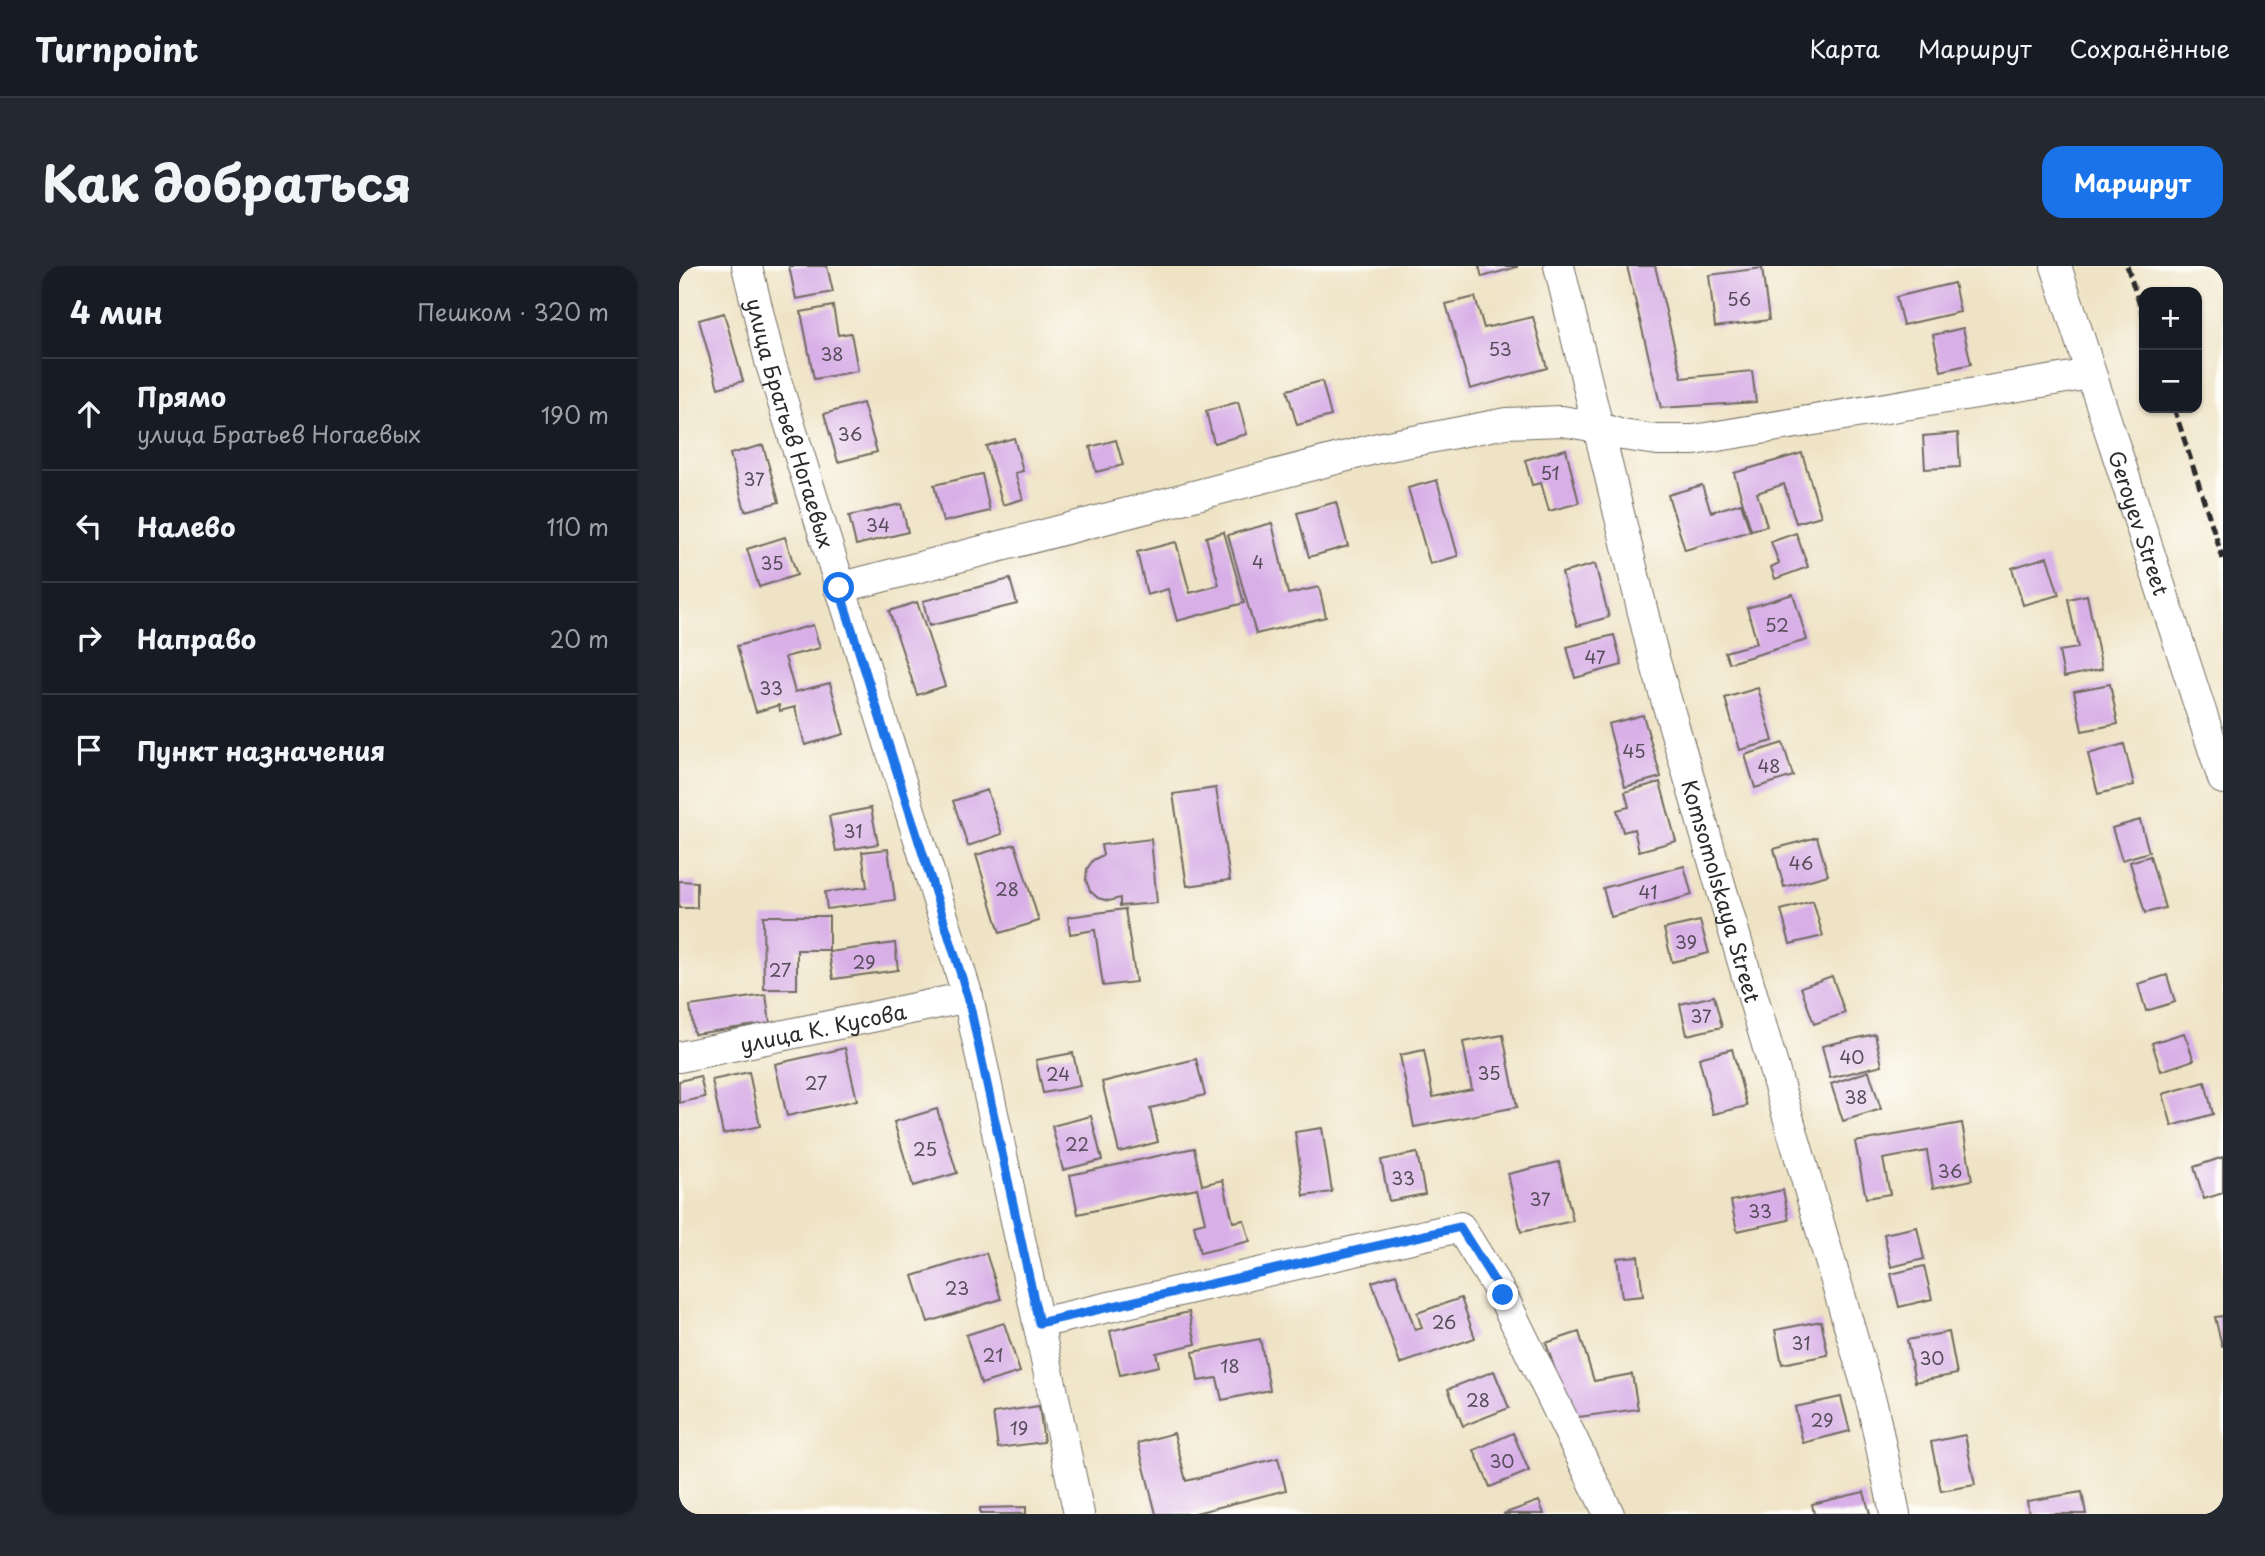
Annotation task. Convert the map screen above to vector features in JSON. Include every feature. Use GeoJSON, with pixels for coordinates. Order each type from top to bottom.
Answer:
{"type":"FeatureCollection","features":[{"type":"Feature","properties":{"kind":"street","name":"улица Братьев Ногаевых"},"geometry":{"type":"LineString","coordinates":[[747,266],[770,361],[968,997],[1079,1514]]}},
{"type":"Feature","properties":{"kind":"street","name":"Komsomolskaya Street"},"geometry":{"type":"LineString","coordinates":[[1559,266],[1654,659],[1874,1408],[1895,1514]]}},
{"type":"Feature","properties":{"kind":"street","name":"Geroyev Street"},"geometry":{"type":"LineString","coordinates":[[2056,266],[2223,779]]}},
{"type":"Feature","properties":{"kind":"street"},"geometry":{"type":"LineString","coordinates":[[839,588],[1378,448],[1506,423],[1562,421],[1597,427],[1622,435],[1657,440],[1694,440],[2090,374]]}},
{"type":"Feature","properties":{"kind":"street","name":"улица К. Кусова"},"geometry":{"type":"LineString","coordinates":[[679,1058],[968,997]]}},
{"type":"Feature","properties":{"kind":"street"},"geometry":{"type":"LineString","coordinates":[[1039,1323],[1460,1227],[1503,1295],[1609,1514]]}},
{"type":"Feature","properties":{"kind":"building"},"geometry":{"type":"Polygon","coordinates":[[[789,266],[827,266],[833,292],[796,299],[789,266]]]}},
{"type":"Feature","properties":{"kind":"building"},"geometry":{"type":"Polygon","coordinates":[[[1479,266],[1517,266],[1517,267],[1482,277],[1479,266]]]}},
{"type":"Feature","properties":{"kind":"building"},"geometry":{"type":"Polygon","coordinates":[[[1627,266],[1655,266],[1682,378],[1752,371],[1756,402],[1661,408],[1627,266]]]}},
{"type":"Feature","properties":{"kind":"building"},"geometry":{"type":"Polygon","coordinates":[[[1762,268],[1769,320],[1715,327],[1709,275],[1762,268]]]}},
{"type":"Feature","properties":{"kind":"building"},"geometry":{"type":"Polygon","coordinates":[[[1954,283],[1960,312],[1903,325],[1896,297],[1954,283]]]}},
{"type":"Feature","properties":{"kind":"building"},"geometry":{"type":"Polygon","coordinates":[[[1475,297],[1484,328],[1533,317],[1547,368],[1470,389],[1446,304],[1475,297]]]}},
{"type":"Feature","properties":{"kind":"building"},"geometry":{"type":"Polygon","coordinates":[[[833,306],[838,335],[851,333],[858,371],[814,379],[801,312],[833,306]]]}},
{"type":"Feature","properties":{"kind":"building"},"geometry":{"type":"Polygon","coordinates":[[[724,313],[743,381],[718,388],[699,320],[724,313]]]}},
{"type":"Feature","properties":{"kind":"building"},"geometry":{"type":"Polygon","coordinates":[[[1963,328],[1971,364],[1941,371],[1933,335],[1963,328]]]}},
{"type":"Feature","properties":{"kind":"building"},"geometry":{"type":"Polygon","coordinates":[[[1322,381],[1331,416],[1297,425],[1287,390],[1322,381]]]}},
{"type":"Feature","properties":{"kind":"building"},"geometry":{"type":"Polygon","coordinates":[[[1238,402],[1247,434],[1214,443],[1206,411],[1238,402]]]}},
{"type":"Feature","properties":{"kind":"building"},"geometry":{"type":"Polygon","coordinates":[[[863,403],[877,452],[838,462],[824,414],[863,403]]]}},
{"type":"Feature","properties":{"kind":"building"},"geometry":{"type":"Polygon","coordinates":[[[1958,433],[1960,467],[1925,469],[1923,436],[1958,433]]]}},
{"type":"Feature","properties":{"kind":"building"},"geometry":{"type":"Polygon","coordinates":[[[1014,438],[1023,471],[1015,473],[1023,499],[1003,505],[986,446],[1014,438]]]}},
{"type":"Feature","properties":{"kind":"building"},"geometry":{"type":"Polygon","coordinates":[[[1116,440],[1123,465],[1096,472],[1090,447],[1116,440]]]}},
{"type":"Feature","properties":{"kind":"building"},"geometry":{"type":"Polygon","coordinates":[[[763,445],[779,502],[745,511],[730,454],[763,445]]]}},
{"type":"Feature","properties":{"kind":"building"},"geometry":{"type":"Polygon","coordinates":[[[1566,449],[1579,503],[1549,511],[1541,483],[1532,485],[1525,460],[1566,449]]]}},
{"type":"Feature","properties":{"kind":"building"},"geometry":{"type":"Polygon","coordinates":[[[1802,453],[1821,516],[1796,523],[1784,484],[1757,493],[1767,526],[1751,530],[1734,473],[1802,453]]]}},
{"type":"Feature","properties":{"kind":"building"},"geometry":{"type":"Polygon","coordinates":[[[982,474],[990,511],[943,522],[934,485],[982,474]]]}},
{"type":"Feature","properties":{"kind":"building"},"geometry":{"type":"Polygon","coordinates":[[[1437,480],[1458,556],[1430,564],[1408,488],[1437,480]]]}},
{"type":"Feature","properties":{"kind":"building"},"geometry":{"type":"Polygon","coordinates":[[[1702,485],[1711,512],[1741,503],[1750,531],[1685,550],[1668,495],[1702,485]]]}},
{"type":"Feature","properties":{"kind":"building"},"geometry":{"type":"Polygon","coordinates":[[[1336,502],[1348,546],[1309,557],[1297,513],[1336,502]]]}},
{"type":"Feature","properties":{"kind":"building"},"geometry":{"type":"Polygon","coordinates":[[[901,504],[908,532],[856,545],[849,516],[901,504]]]}},
{"type":"Feature","properties":{"kind":"building"},"geometry":{"type":"Polygon","coordinates":[[[1272,523],[1288,594],[1319,587],[1326,617],[1256,634],[1228,535],[1272,523]]]}},
{"type":"Feature","properties":{"kind":"building"},"geometry":{"type":"Polygon","coordinates":[[[1224,532],[1244,603],[1177,621],[1168,589],[1147,595],[1137,552],[1176,542],[1190,593],[1219,585],[1206,537],[1224,532]]]}},
{"type":"Feature","properties":{"kind":"building"},"geometry":{"type":"Polygon","coordinates":[[[1796,533],[1808,567],[1775,579],[1771,567],[1779,563],[1771,542],[1796,533]]]}},
{"type":"Feature","properties":{"kind":"building"},"geometry":{"type":"Polygon","coordinates":[[[785,537],[797,575],[759,587],[747,549],[785,537]]]}},
{"type":"Feature","properties":{"kind":"building"},"geometry":{"type":"Polygon","coordinates":[[[2047,557],[2059,595],[2023,605],[2012,568],[2047,557]]]}},
{"type":"Feature","properties":{"kind":"building"},"geometry":{"type":"Polygon","coordinates":[[[1595,564],[1609,617],[1577,626],[1562,573],[1595,564]]]}},
{"type":"Feature","properties":{"kind":"building"},"geometry":{"type":"Polygon","coordinates":[[[1010,579],[1017,604],[929,626],[923,601],[1010,579]]]}},
{"type":"Feature","properties":{"kind":"building"},"geometry":{"type":"Polygon","coordinates":[[[1793,594],[1807,640],[1729,663],[1725,652],[1757,643],[1747,608],[1793,594]]]}},
{"type":"Feature","properties":{"kind":"building"},"geometry":{"type":"Polygon","coordinates":[[[2087,595],[2102,669],[2064,677],[2059,651],[2078,648],[2068,599],[2087,595]]]}},
{"type":"Feature","properties":{"kind":"building"},"geometry":{"type":"Polygon","coordinates":[[[917,602],[945,686],[917,695],[889,611],[917,602]]]}},
{"type":"Feature","properties":{"kind":"building"},"geometry":{"type":"Polygon","coordinates":[[[813,625],[820,648],[785,657],[795,692],[830,683],[844,734],[805,745],[795,707],[780,711],[779,705],[756,712],[737,646],[813,625]]]}},
{"type":"Feature","properties":{"kind":"building"},"geometry":{"type":"Polygon","coordinates":[[[1614,635],[1622,665],[1575,678],[1567,647],[1614,635]]]}},
{"type":"Feature","properties":{"kind":"building"},"geometry":{"type":"Polygon","coordinates":[[[2110,684],[2118,724],[2082,731],[2074,691],[2110,684]]]}},
{"type":"Feature","properties":{"kind":"building"},"geometry":{"type":"Polygon","coordinates":[[[1758,688],[1773,741],[1740,750],[1725,698],[1758,688]]]}},
{"type":"Feature","properties":{"kind":"building"},"geometry":{"type":"Polygon","coordinates":[[[1643,715],[1661,777],[1625,787],[1608,724],[1643,715]]]}},
{"type":"Feature","properties":{"kind":"building"},"geometry":{"type":"Polygon","coordinates":[[[1783,743],[1793,776],[1755,788],[1745,755],[1783,743]]]}},
{"type":"Feature","properties":{"kind":"building"},"geometry":{"type":"Polygon","coordinates":[[[2124,744],[2134,785],[2098,794],[2088,754],[2124,744]]]}},
{"type":"Feature","properties":{"kind":"building"},"geometry":{"type":"Polygon","coordinates":[[[1660,782],[1676,841],[1639,851],[1634,829],[1623,832],[1617,810],[1629,807],[1625,792],[1660,782]]]}},
{"type":"Feature","properties":{"kind":"building"},"geometry":{"type":"Polygon","coordinates":[[[1216,788],[1230,880],[1187,886],[1173,794],[1216,788]]]}},
{"type":"Feature","properties":{"kind":"building"},"geometry":{"type":"Polygon","coordinates":[[[987,790],[1002,834],[968,846],[953,801],[987,790]]]}},
{"type":"Feature","properties":{"kind":"building"},"geometry":{"type":"Polygon","coordinates":[[[871,808],[878,844],[836,851],[829,816],[871,808]]]}},
{"type":"Feature","properties":{"kind":"building"},"geometry":{"type":"Polygon","coordinates":[[[2140,820],[2149,852],[2122,860],[2112,828],[2140,820]]]}},
{"type":"Feature","properties":{"kind":"building"},"geometry":{"type":"Polygon","coordinates":[[[1817,837],[1828,875],[1784,887],[1774,849],[1817,837]]]}},
{"type":"Feature","properties":{"kind":"building"},"geometry":{"type":"Polygon","coordinates":[[[1151,839],[1157,903],[1120,906],[1120,898],[1109,901],[1098,898],[1090,891],[1086,880],[1087,869],[1093,860],[1103,855],[1101,845],[1151,839]]]}},
{"type":"Feature","properties":{"kind":"building"},"geometry":{"type":"Polygon","coordinates":[[[1015,844],[1039,921],[1000,933],[976,855],[1015,844]]]}},
{"type":"Feature","properties":{"kind":"building"},"geometry":{"type":"Polygon","coordinates":[[[888,849],[895,900],[827,909],[825,892],[867,887],[862,852],[888,849]]]}},
{"type":"Feature","properties":{"kind":"building"},"geometry":{"type":"Polygon","coordinates":[[[2150,856],[2165,908],[2145,913],[2130,862],[2150,856]]]}},
{"type":"Feature","properties":{"kind":"building"},"geometry":{"type":"Polygon","coordinates":[[[1684,866],[1692,895],[1611,917],[1603,888],[1684,866]]]}},
{"type":"Feature","properties":{"kind":"building"},"geometry":{"type":"Polygon","coordinates":[[[679,881],[697,882],[697,908],[679,908],[679,881]]]}},
{"type":"Feature","properties":{"kind":"building"},"geometry":{"type":"Polygon","coordinates":[[[1813,901],[1823,936],[1790,944],[1781,910],[1813,901]]]}},
{"type":"Feature","properties":{"kind":"building"},"geometry":{"type":"Polygon","coordinates":[[[1125,909],[1136,982],[1103,986],[1095,930],[1070,934],[1068,917],[1125,909]]]}},
{"type":"Feature","properties":{"kind":"building"},"geometry":{"type":"Polygon","coordinates":[[[763,916],[829,916],[829,950],[797,950],[797,989],[764,989],[763,916]]]}},
{"type":"Feature","properties":{"kind":"building"},"geometry":{"type":"Polygon","coordinates":[[[1700,921],[1709,953],[1672,962],[1664,929],[1700,921]]]}},
{"type":"Feature","properties":{"kind":"building"},"geometry":{"type":"Polygon","coordinates":[[[895,943],[898,970],[833,979],[829,952],[895,943]]]}},
{"type":"Feature","properties":{"kind":"building"},"geometry":{"type":"Polygon","coordinates":[[[2167,975],[2175,1002],[2146,1011],[2138,984],[2167,975]]]}},
{"type":"Feature","properties":{"kind":"building"},"geometry":{"type":"Polygon","coordinates":[[[1832,976],[1845,1013],[1814,1024],[1801,987],[1832,976]]]}},
{"type":"Feature","properties":{"kind":"building"},"geometry":{"type":"Polygon","coordinates":[[[766,995],[770,1023],[694,1034],[690,1006],[766,995]]]}},
{"type":"Feature","properties":{"kind":"building"},"geometry":{"type":"Polygon","coordinates":[[[1714,996],[1722,1027],[1687,1035],[1680,1004],[1714,996]]]}},
{"type":"Feature","properties":{"kind":"building"},"geometry":{"type":"Polygon","coordinates":[[[2184,1033],[2194,1060],[2161,1071],[2152,1043],[2184,1033]]]}},
{"type":"Feature","properties":{"kind":"building"},"geometry":{"type":"Polygon","coordinates":[[[1875,1034],[1882,1065],[1830,1078],[1822,1046],[1875,1034]]]}},
{"type":"Feature","properties":{"kind":"building"},"geometry":{"type":"Polygon","coordinates":[[[1503,1035],[1517,1107],[1414,1127],[1400,1055],[1424,1050],[1433,1097],[1472,1089],[1463,1042],[1503,1035]]]}},
{"type":"Feature","properties":{"kind":"building"},"geometry":{"type":"Polygon","coordinates":[[[845,1048],[857,1100],[787,1116],[775,1064],[845,1048]]]}},
{"type":"Feature","properties":{"kind":"building"},"geometry":{"type":"Polygon","coordinates":[[[1732,1049],[1747,1106],[1713,1114],[1699,1058],[1732,1049]]]}},
{"type":"Feature","properties":{"kind":"building"},"geometry":{"type":"Polygon","coordinates":[[[1073,1053],[1080,1086],[1043,1093],[1036,1060],[1073,1053]]]}},
{"type":"Feature","properties":{"kind":"building"},"geometry":{"type":"Polygon","coordinates":[[[1196,1059],[1205,1095],[1150,1108],[1158,1142],[1119,1152],[1102,1082],[1196,1059]]]}},
{"type":"Feature","properties":{"kind":"building"},"geometry":{"type":"Polygon","coordinates":[[[1869,1071],[1881,1109],[1843,1121],[1831,1084],[1869,1071]]]}},
{"type":"Feature","properties":{"kind":"building"},"geometry":{"type":"Polygon","coordinates":[[[749,1072],[760,1126],[723,1134],[712,1080],[749,1072]]]}},
{"type":"Feature","properties":{"kind":"building"},"geometry":{"type":"Polygon","coordinates":[[[700,1076],[705,1097],[679,1103],[679,1081],[700,1076]]]}},
{"type":"Feature","properties":{"kind":"building"},"geometry":{"type":"Polygon","coordinates":[[[2205,1082],[2213,1114],[2172,1126],[2163,1094],[2205,1082]]]}},
{"type":"Feature","properties":{"kind":"building"},"geometry":{"type":"Polygon","coordinates":[[[937,1109],[957,1173],[913,1186],[894,1122],[937,1109]]]}},
{"type":"Feature","properties":{"kind":"building"},"geometry":{"type":"Polygon","coordinates":[[[1091,1116],[1102,1160],[1063,1170],[1052,1126],[1091,1116]]]}},
{"type":"Feature","properties":{"kind":"building"},"geometry":{"type":"Polygon","coordinates":[[[1962,1123],[1972,1180],[1933,1188],[1927,1151],[1883,1159],[1890,1194],[1866,1198],[1855,1142],[1962,1123]]]}},
{"type":"Feature","properties":{"kind":"building"},"geometry":{"type":"Polygon","coordinates":[[[1322,1128],[1332,1192],[1304,1196],[1295,1132],[1322,1128]]]}},
{"type":"Feature","properties":{"kind":"building"},"geometry":{"type":"Polygon","coordinates":[[[1194,1148],[1202,1185],[1223,1180],[1233,1222],[1244,1220],[1250,1241],[1200,1253],[1194,1225],[1205,1222],[1197,1188],[1078,1214],[1070,1175],[1194,1148]]]}},
{"type":"Feature","properties":{"kind":"building"},"geometry":{"type":"Polygon","coordinates":[[[1417,1153],[1425,1194],[1389,1201],[1381,1160],[1417,1153]]]}},
{"type":"Feature","properties":{"kind":"building"},"geometry":{"type":"Polygon","coordinates":[[[2223,1157],[2223,1193],[2204,1199],[2194,1167],[2223,1157]]]}},
{"type":"Feature","properties":{"kind":"building"},"geometry":{"type":"Polygon","coordinates":[[[1559,1162],[1573,1221],[1521,1232],[1508,1174],[1559,1162]]]}},
{"type":"Feature","properties":{"kind":"building"},"geometry":{"type":"Polygon","coordinates":[[[1783,1190],[1789,1220],[1737,1231],[1731,1201],[1783,1190]]]}},
{"type":"Feature","properties":{"kind":"building"},"geometry":{"type":"Polygon","coordinates":[[[1917,1227],[1924,1259],[1891,1267],[1884,1234],[1917,1227]]]}},
{"type":"Feature","properties":{"kind":"building"},"geometry":{"type":"Polygon","coordinates":[[[986,1253],[1001,1299],[928,1322],[913,1276],[986,1253]]]}},
{"type":"Feature","properties":{"kind":"building"},"geometry":{"type":"Polygon","coordinates":[[[1638,1256],[1643,1296],[1622,1298],[1617,1258],[1638,1256]]]}},
{"type":"Feature","properties":{"kind":"building"},"geometry":{"type":"Polygon","coordinates":[[[1924,1266],[1932,1299],[1899,1307],[1891,1274],[1924,1266]]]}},
{"type":"Feature","properties":{"kind":"building"},"geometry":{"type":"Polygon","coordinates":[[[1396,1274],[1415,1330],[1422,1328],[1417,1313],[1461,1298],[1475,1338],[1400,1364],[1372,1282],[1396,1274]]]}},
{"type":"Feature","properties":{"kind":"building"},"geometry":{"type":"Polygon","coordinates":[[[1189,1312],[1196,1344],[1156,1353],[1159,1366],[1120,1375],[1110,1331],[1189,1312]]]}},
{"type":"Feature","properties":{"kind":"building"},"geometry":{"type":"Polygon","coordinates":[[[2223,1316],[2223,1345],[2222,1346],[2215,1317],[2223,1316]]]}},
{"type":"Feature","properties":{"kind":"building"},"geometry":{"type":"Polygon","coordinates":[[[1821,1321],[1828,1355],[1782,1364],[1775,1330],[1821,1321]]]}},
{"type":"Feature","properties":{"kind":"building"},"geometry":{"type":"Polygon","coordinates":[[[1004,1323],[1020,1372],[981,1384],[966,1335],[1004,1323]]]}},
{"type":"Feature","properties":{"kind":"building"},"geometry":{"type":"Polygon","coordinates":[[[1579,1332],[1594,1381],[1632,1374],[1638,1409],[1571,1418],[1546,1343],[1579,1332]]]}},
{"type":"Feature","properties":{"kind":"building"},"geometry":{"type":"Polygon","coordinates":[[[1949,1332],[1957,1374],[1915,1382],[1907,1340],[1949,1332]]]}},
{"type":"Feature","properties":{"kind":"building"},"geometry":{"type":"Polygon","coordinates":[[[1260,1339],[1270,1390],[1222,1400],[1217,1378],[1198,1381],[1193,1352],[1260,1339]]]}},
{"type":"Feature","properties":{"kind":"building"},"geometry":{"type":"Polygon","coordinates":[[[1494,1371],[1509,1408],[1463,1426],[1448,1389],[1494,1371]]]}},
{"type":"Feature","properties":{"kind":"building"},"geometry":{"type":"Polygon","coordinates":[[[1841,1397],[1850,1431],[1803,1443],[1795,1407],[1841,1397]]]}},
{"type":"Feature","properties":{"kind":"building"},"geometry":{"type":"Polygon","coordinates":[[[1039,1406],[1044,1442],[998,1448],[993,1413],[1039,1406]]]}},
{"type":"Feature","properties":{"kind":"building"},"geometry":{"type":"Polygon","coordinates":[[[1174,1433],[1186,1481],[1278,1458],[1286,1490],[1192,1514],[1156,1514],[1138,1443],[1174,1433]]]}},
{"type":"Feature","properties":{"kind":"building"},"geometry":{"type":"Polygon","coordinates":[[[1513,1433],[1529,1471],[1490,1487],[1474,1450],[1513,1433]]]}},
{"type":"Feature","properties":{"kind":"building"},"geometry":{"type":"Polygon","coordinates":[[[1965,1435],[1975,1485],[1941,1491],[1931,1442],[1965,1435]]]}},
{"type":"Feature","properties":{"kind":"building"},"geometry":{"type":"Polygon","coordinates":[[[1864,1492],[1870,1514],[1814,1514],[1812,1504],[1864,1492]]]}},
{"type":"Feature","properties":{"kind":"building"},"geometry":{"type":"Polygon","coordinates":[[[2082,1492],[2086,1514],[2029,1514],[2027,1501],[2082,1492]]]}},
{"type":"Feature","properties":{"kind":"building"},"geometry":{"type":"Polygon","coordinates":[[[1539,1501],[1544,1514],[1503,1514],[1539,1501]]]}},
{"type":"Feature","properties":{"kind":"building"},"geometry":{"type":"Polygon","coordinates":[[[1026,1507],[1026,1514],[980,1514],[980,1508],[1026,1507]]]}},
{"type":"Feature","properties":{"kind":"railway"},"geometry":{"type":"LineString","coordinates":[[2127,266],[2139,303]]}},
{"type":"Feature","properties":{"kind":"railway"},"geometry":{"type":"LineString","coordinates":[[2176,413],[2223,559]]}},
{"type":"Feature","properties":{"kind":"route"},"geometry":{"type":"LineString","coordinates":[[839,588],[968,997],[1039,1323],[1460,1227],[1503,1295]]}}]}
